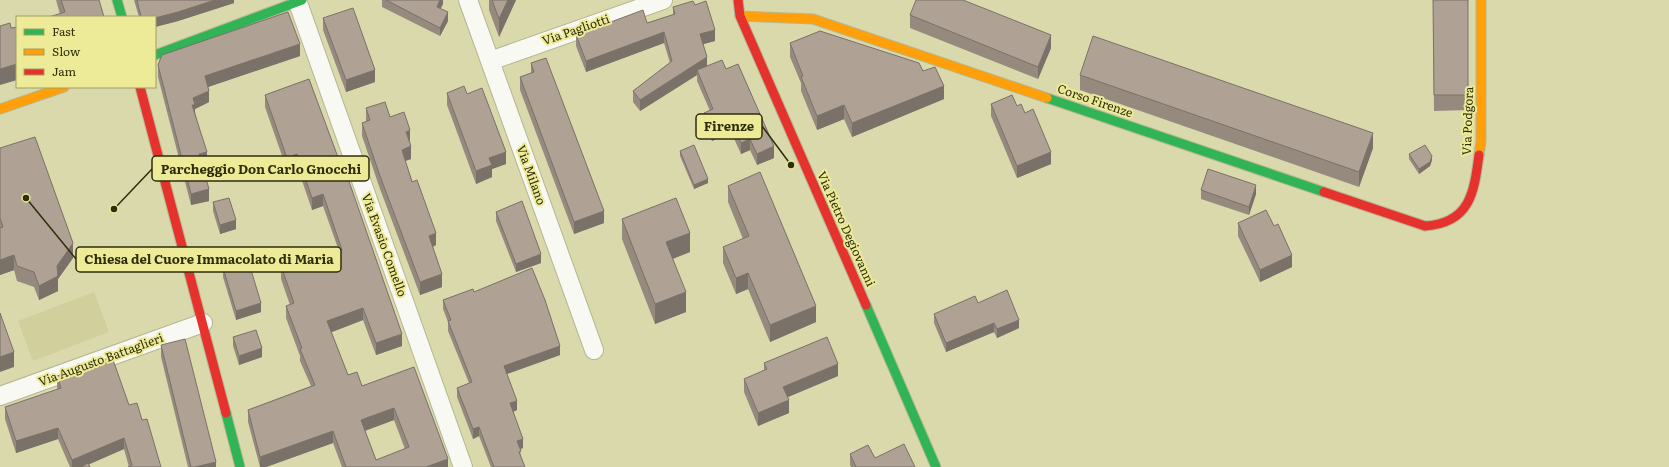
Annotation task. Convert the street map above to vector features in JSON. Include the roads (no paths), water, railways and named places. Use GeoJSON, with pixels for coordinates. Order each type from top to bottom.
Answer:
{"type":"FeatureCollection","features":[{"type":"Feature","properties":{"kind":"street"},"geometry":{"type":"LineString","coordinates":[[117,0],[122,16]]}},
{"type":"Feature","properties":{"kind":"street"},"geometry":{"type":"LineString","coordinates":[[156,55],[299,0]]}},
{"type":"Feature","properties":{"kind":"street","name":"Via Evasio Comello"},"geometry":{"type":"LineString","coordinates":[[299,0],[463,467]]}},
{"type":"Feature","properties":{"kind":"street","name":"Via Milano"},"geometry":{"type":"LineString","coordinates":[[468,0],[594,350]]}},
{"type":"Feature","properties":{"kind":"street","name":"Via Pagliotti"},"geometry":{"type":"LineString","coordinates":[[490,61],[662,0]]}},
{"type":"Feature","properties":{"kind":"street","name":"Via Pietro Degiovanni"},"geometry":{"type":"LineString","coordinates":[[738,0],[740,16],[936,467]]}},
{"type":"Feature","properties":{"kind":"street","name":"Via Podgora"},"geometry":{"type":"LineString","coordinates":[[1439,225],[1460,214],[1470,200],[1477,172],[1481,141],[1481,0]]}},
{"type":"Feature","properties":{"kind":"street","name":"Corso Firenze"},"geometry":{"type":"LineString","coordinates":[[740,16],[813,19],[1425,226],[1439,225]]}},
{"type":"Feature","properties":{"kind":"street"},"geometry":{"type":"LineString","coordinates":[[0,110],[61,88]]}},
{"type":"Feature","properties":{"kind":"street"},"geometry":{"type":"LineString","coordinates":[[140,88],[240,467]]}},
{"type":"Feature","properties":{"kind":"street","name":"Via Augusto Battaglieri"},"geometry":{"type":"LineString","coordinates":[[0,396],[203,323]]}},
{"type":"Feature","properties":{"kind":"place","name":"Firenze"},"geometry":{"type":"Point","coordinates":[791,165]}},
{"type":"Feature","properties":{"kind":"place","name":"Chiesa del Cuore Immacolato di Maria"},"geometry":{"type":"Point","coordinates":[26,198]}},
{"type":"Feature","properties":{"kind":"place","name":"Parcheggio Don Carlo Gnocchi"},"geometry":{"type":"Point","coordinates":[114,209]}}]}
